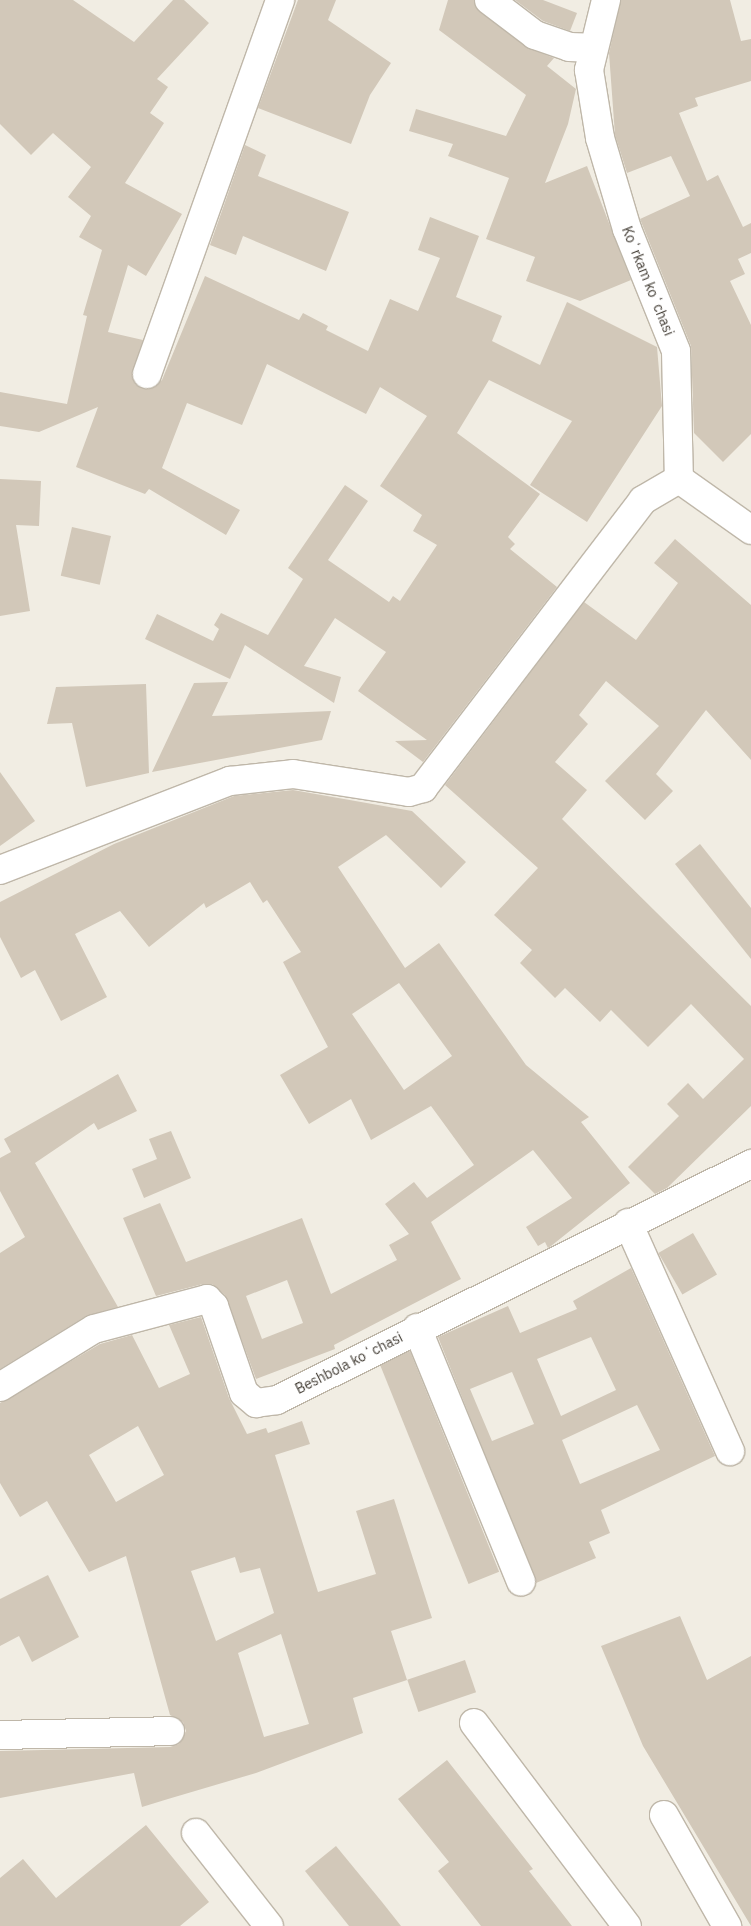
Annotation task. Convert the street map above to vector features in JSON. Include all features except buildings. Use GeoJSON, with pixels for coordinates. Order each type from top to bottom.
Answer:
{"type":"FeatureCollection","features":[{"type":"Feature","properties":{"kind":"street"},"geometry":{"type":"LineString","coordinates":[[147,374],[280,0]]}},
{"type":"Feature","properties":{"kind":"street"},"geometry":{"type":"LineString","coordinates":[[489,0],[535,35],[569,47],[592,48]]}},
{"type":"Feature","properties":{"kind":"street","name":"Koʻrkam koʻchasi"},"geometry":{"type":"LineString","coordinates":[[606,0],[592,48],[589,70],[600,138],[627,230],[676,351],[679,479]]}},
{"type":"Feature","properties":{"kind":"street"},"geometry":{"type":"LineString","coordinates":[[0,870],[230,782],[293,774],[409,792],[423,788],[643,500],[679,479],[751,530]]}},
{"type":"Feature","properties":{"kind":"street","name":"Beshbola koʻchasi"},"geometry":{"type":"LineString","coordinates":[[0,1387],[94,1330],[196,1300],[207,1299],[214,1306],[244,1393],[256,1403],[277,1400],[416,1328],[751,1164]]}},
{"type":"Feature","properties":{"kind":"street"},"geometry":{"type":"LineString","coordinates":[[628,1223],[730,1450]]}},
{"type":"Feature","properties":{"kind":"street"},"geometry":{"type":"LineString","coordinates":[[416,1328],[521,1582]]}},
{"type":"Feature","properties":{"kind":"street"},"geometry":{"type":"LineString","coordinates":[[474,1723],[627,1926]]}},
{"type":"Feature","properties":{"kind":"street"},"geometry":{"type":"LineString","coordinates":[[0,1735],[170,1731]]}},
{"type":"Feature","properties":{"kind":"street"},"geometry":{"type":"LineString","coordinates":[[664,1815],[728,1926]]}},
{"type":"Feature","properties":{"kind":"street"},"geometry":{"type":"LineString","coordinates":[[196,1833],[269,1926]]}}]}
